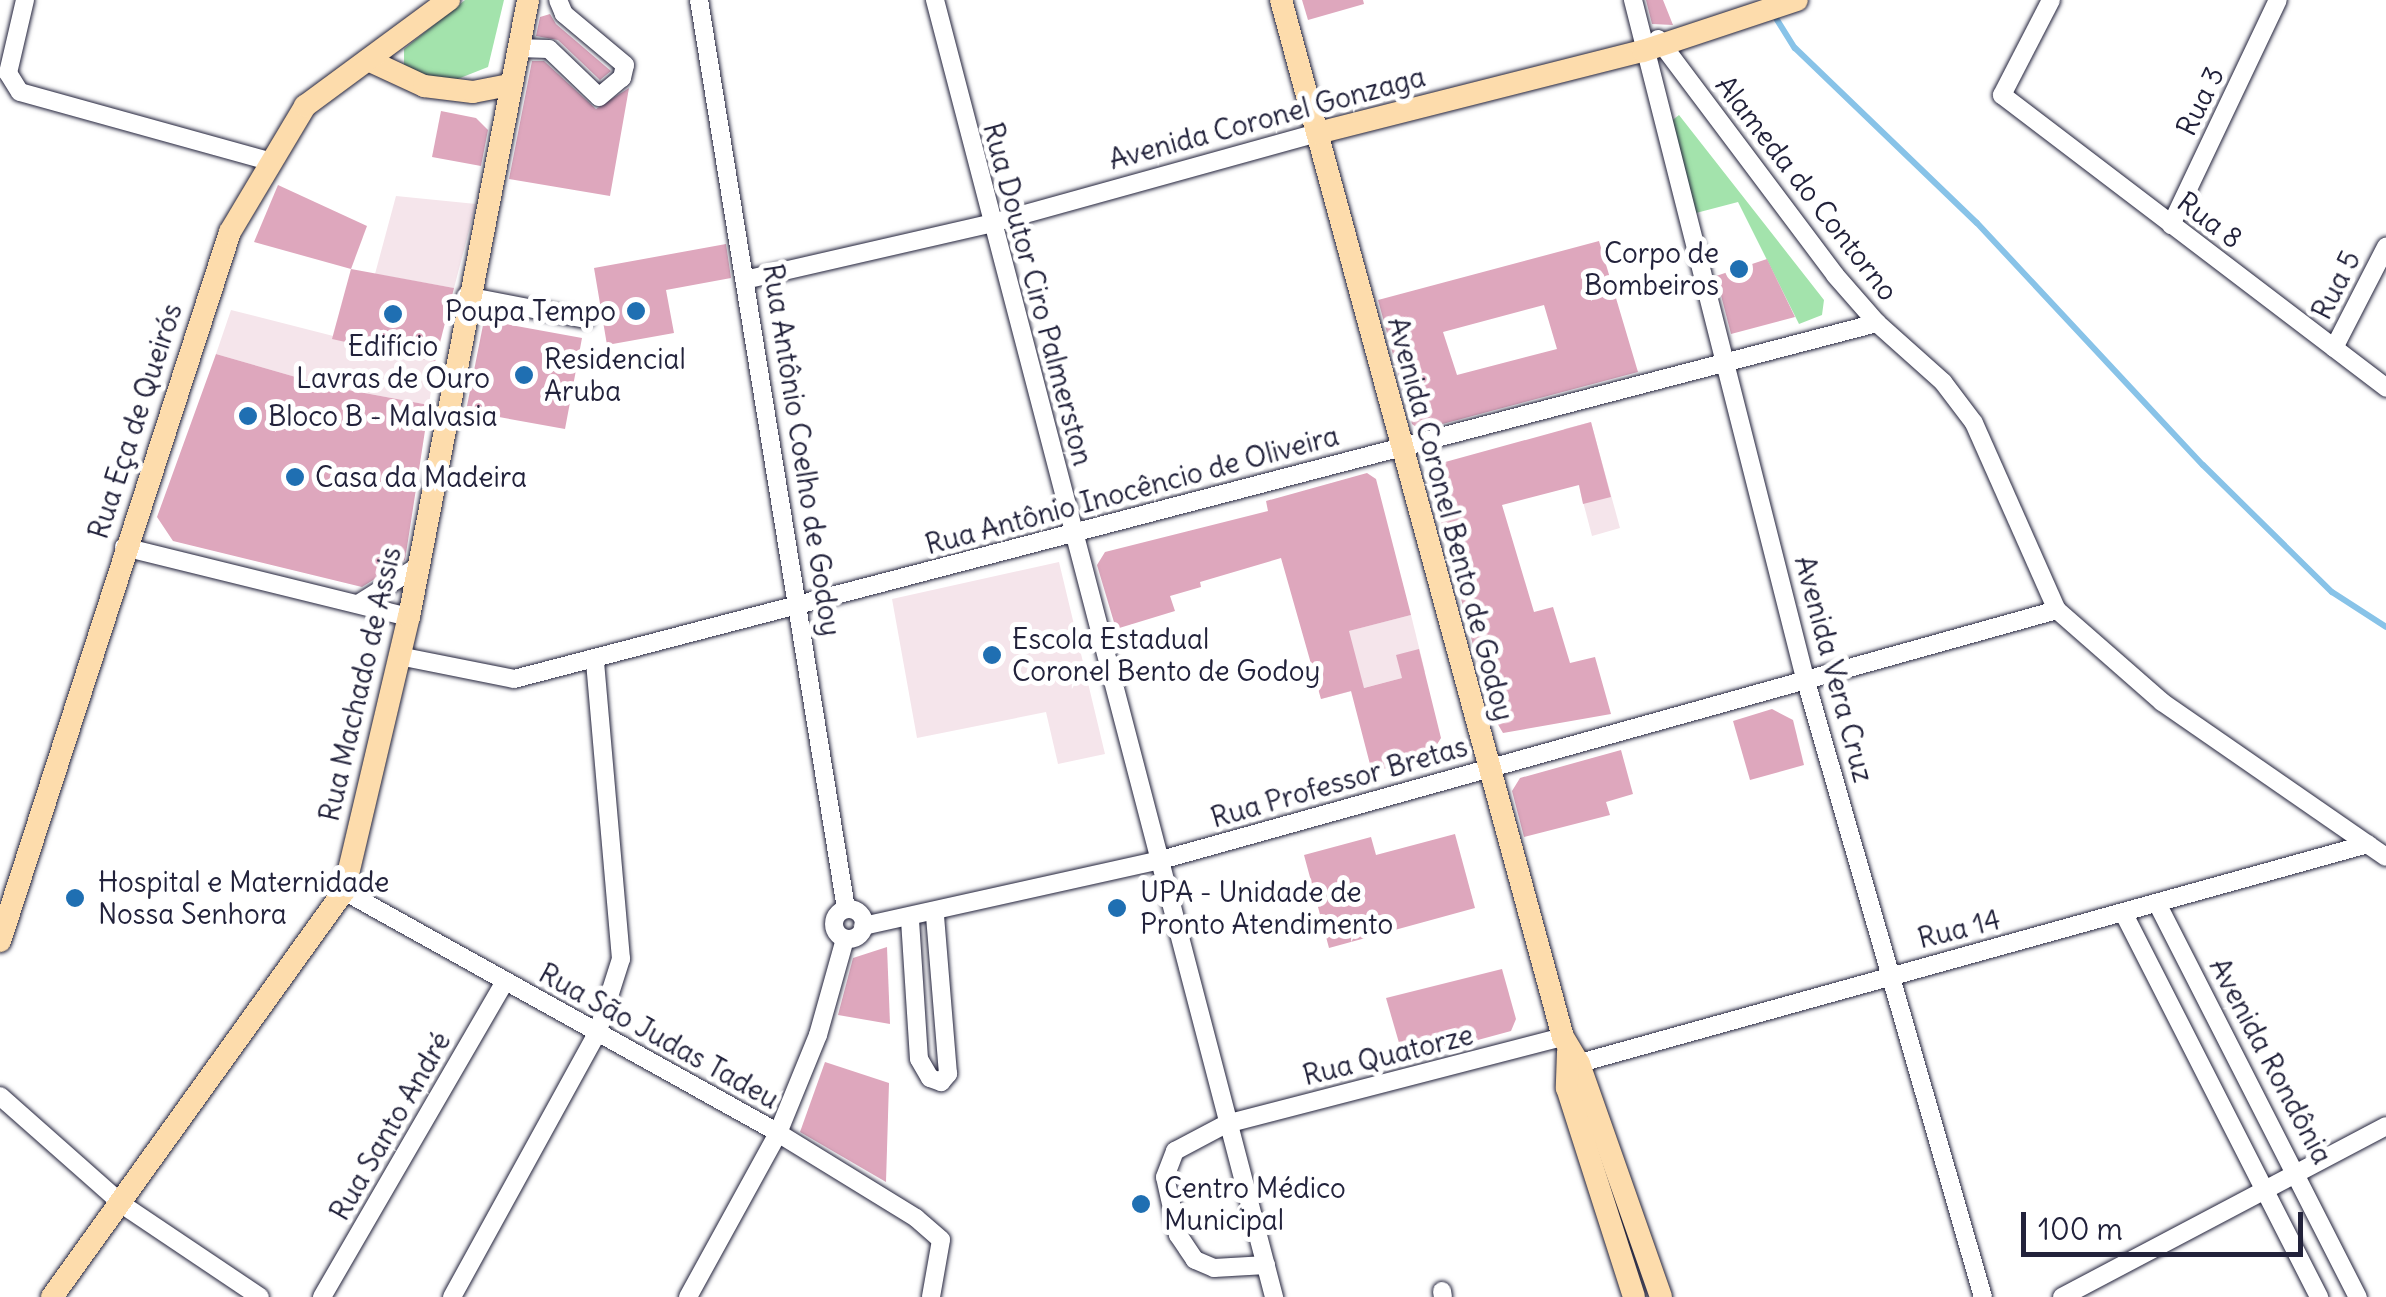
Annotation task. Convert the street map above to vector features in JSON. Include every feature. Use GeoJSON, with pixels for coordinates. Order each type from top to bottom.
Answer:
{"type":"FeatureCollection","features":[{"type":"Feature","properties":{"kind":"main road","name":"Rua Eça de Queirós"},"geometry":{"type":"LineString","coordinates":[[0,940],[124,547],[230,232],[268,161],[306,106],[449,0]]}},
{"type":"Feature","properties":{"kind":"main road","name":"Rua Machado de Assis"},"geometry":{"type":"LineString","coordinates":[[52,1297],[124,1206],[344,892],[408,617],[466,296],[528,0]]}},
{"type":"Feature","properties":{"kind":"main road","name":"Avenida Coronel Bento de Godoy"},"geometry":{"type":"LineString","coordinates":[[1281,0],[1634,1297]]}},
{"type":"Feature","properties":{"kind":"main road","name":"Avenida Coronel Gonzaga"},"geometry":{"type":"LineString","coordinates":[[1318,133],[1796,0]]}},
{"type":"Feature","properties":{"kind":"main road"},"geometry":{"type":"LineString","coordinates":[[368,60],[424,86],[473,92],[510,85]]}},
{"type":"Feature","properties":{"kind":"main road","name":"Avenida Coronel Bento de Godoy"},"geometry":{"type":"LineString","coordinates":[[1568,1055],[1661,1297]]}},
{"type":"Feature","properties":{"kind":"street"},"geometry":{"type":"LineString","coordinates":[[20,92],[8,73],[25,0]]}},
{"type":"Feature","properties":{"kind":"street"},"geometry":{"type":"LineString","coordinates":[[518,48],[549,49],[600,97],[622,78],[625,66],[564,14],[558,0]]}},
{"type":"Feature","properties":{"kind":"street","name":"Rua Antônio Coelho de Godoy"},"geometry":{"type":"LineString","coordinates":[[688,1297],[778,1133],[818,1035],[845,939],[833,924],[846,909],[749,279],[699,0]]}},
{"type":"Feature","properties":{"kind":"street","name":"Rua Doutor Ciro Palmerston"},"geometry":{"type":"LineString","coordinates":[[935,0],[989,224],[1274,1297]]}},
{"type":"Feature","properties":{"kind":"street","name":"Alameda do Contorno"},"geometry":{"type":"LineString","coordinates":[[1633,0],[1651,42],[1877,324],[1943,382],[1974,424],[2057,610],[2162,702],[2386,857]]}},
{"type":"Feature","properties":{"kind":"street","name":"Rua 8"},"geometry":{"type":"LineString","coordinates":[[2051,0],[2002,96],[2386,388]]}},
{"type":"Feature","properties":{"kind":"street","name":"Rua 3"},"geometry":{"type":"LineString","coordinates":[[2171,225],[2278,0]]}},
{"type":"Feature","properties":{"kind":"street","name":"Avenida Vera Cruz"},"geometry":{"type":"LineString","coordinates":[[1651,42],[1805,678],[1983,1297]]}},
{"type":"Feature","properties":{"kind":"street"},"geometry":{"type":"LineString","coordinates":[[0,88],[268,161]]}},
{"type":"Feature","properties":{"kind":"street","name":"Avenida Coronel Gonzaga"},"geometry":{"type":"LineString","coordinates":[[749,279],[989,224],[1318,133]]}},
{"type":"Feature","properties":{"kind":"street","name":"Rua 5"},"geometry":{"type":"LineString","coordinates":[[2334,348],[2386,247]]}},
{"type":"Feature","properties":{"kind":"street"},"geometry":{"type":"LineString","coordinates":[[466,296],[586,318]]}},
{"type":"Feature","properties":{"kind":"street","name":"Rua Antônio Inocêncio de Oliveira"},"geometry":{"type":"LineString","coordinates":[[399,656],[514,679],[1074,537],[1727,360],[1877,324]]}},
{"type":"Feature","properties":{"kind":"street"},"geometry":{"type":"LineString","coordinates":[[124,547],[408,617]]}},
{"type":"Feature","properties":{"kind":"street"},"geometry":{"type":"LineString","coordinates":[[358,604],[418,567]]}},
{"type":"Feature","properties":{"kind":"street","name":"Rua Professor Bretas"},"geometry":{"type":"LineString","coordinates":[[863,926],[935,915],[1161,860],[2057,610]]}},
{"type":"Feature","properties":{"kind":"street"},"geometry":{"type":"LineString","coordinates":[[452,1297],[598,1030],[621,959],[622,921],[595,659]]}},
{"type":"Feature","properties":{"kind":"street","name":"Rua 14"},"geometry":{"type":"LineString","coordinates":[[1568,1055],[2125,916],[2368,844]]}},
{"type":"Feature","properties":{"kind":"street","name":"Rua São Judas Tadeu"},"geometry":{"type":"LineString","coordinates":[[344,892],[504,983],[598,1030],[916,1218],[941,1240],[930,1297]]}},
{"type":"Feature","properties":{"kind":"street","name":"Avenida Rondônia"},"geometry":{"type":"LineString","coordinates":[[2160,906],[2358,1297]]}},
{"type":"Feature","properties":{"kind":"street"},"geometry":{"type":"LineString","coordinates":[[845,939],[858,936],[863,926],[859,912],[846,909]]}},
{"type":"Feature","properties":{"kind":"street"},"geometry":{"type":"LineString","coordinates":[[910,920],[919,1059],[930,1078],[941,1082],[948,1074],[935,915]]}},
{"type":"Feature","properties":{"kind":"street"},"geometry":{"type":"LineString","coordinates":[[2125,916],[2319,1297]]}},
{"type":"Feature","properties":{"kind":"street","name":"Rua Santo André"},"geometry":{"type":"LineString","coordinates":[[322,1297],[504,983]]}},
{"type":"Feature","properties":{"kind":"street","name":"Rua Quatorze"},"geometry":{"type":"LineString","coordinates":[[1266,1265],[1214,1268],[1195,1260],[1178,1236],[1165,1177],[1175,1152],[1226,1124],[1568,1055]]}},
{"type":"Feature","properties":{"kind":"street"},"geometry":{"type":"LineString","coordinates":[[0,1096],[124,1206],[260,1297]]}},
{"type":"Feature","properties":{"kind":"street"},"geometry":{"type":"LineString","coordinates":[[2062,1297],[2386,1126]]}},
{"type":"Feature","properties":{"kind":"shaded area"},"geometry":{"type":"Polygon","coordinates":[[[396,196],[476,204],[454,288],[375,274],[396,196]]]}},
{"type":"Feature","properties":{"kind":"shaded area"},"geometry":{"type":"Polygon","coordinates":[[[231,310],[435,362],[429,405],[327,386],[216,354],[231,310]]]}},
{"type":"Feature","properties":{"kind":"shaded area"},"geometry":{"type":"Polygon","coordinates":[[[1591,422],[1620,528],[1592,536],[1564,429],[1591,422]]]}},
{"type":"Feature","properties":{"kind":"shaded area","name":"Escola Estadual Coronel Bento de Godoy"},"geometry":{"type":"Polygon","coordinates":[[[1059,562],[1105,754],[1058,764],[1046,712],[917,738],[892,599],[1059,562]]]}},
{"type":"Feature","properties":{"kind":"shaded area"},"geometry":{"type":"Polygon","coordinates":[[[1411,615],[1425,672],[1321,699],[1306,642],[1411,615]]]}},
{"type":"Feature","properties":{"kind":"green space"},"geometry":{"type":"Polygon","coordinates":[[[465,0],[504,0],[488,67],[445,84],[404,67],[404,49],[465,0]]]}},
{"type":"Feature","properties":{"kind":"green space"},"geometry":{"type":"Polygon","coordinates":[[[1679,115],[1824,300],[1822,315],[1799,324],[1738,202],[1696,213],[1670,122],[1679,115]]]}},
{"type":"Feature","properties":{"kind":"building"},"geometry":{"type":"Polygon","coordinates":[[[1302,0],[1363,0],[1364,4],[1308,20],[1302,0]]]}},
{"type":"Feature","properties":{"kind":"building"},"geometry":{"type":"Polygon","coordinates":[[[1646,0],[1663,0],[1673,25],[1652,24],[1646,0]]]}},
{"type":"Feature","properties":{"kind":"building"},"geometry":{"type":"Polygon","coordinates":[[[550,14],[556,24],[611,71],[600,80],[558,40],[536,36],[540,17],[550,14]]]}},
{"type":"Feature","properties":{"kind":"building"},"geometry":{"type":"Polygon","coordinates":[[[532,61],[544,61],[596,109],[629,88],[610,196],[509,179],[532,61]]]}},
{"type":"Feature","properties":{"kind":"building"},"geometry":{"type":"Polygon","coordinates":[[[441,111],[476,118],[488,130],[481,166],[432,157],[441,111]]]}},
{"type":"Feature","properties":{"kind":"building"},"geometry":{"type":"Polygon","coordinates":[[[278,185],[367,226],[351,269],[254,242],[278,185]]]}},
{"type":"Feature","properties":{"kind":"building"},"geometry":{"type":"Polygon","coordinates":[[[1599,241],[1638,372],[1420,430],[1412,424],[1378,300],[1599,241]],[[1544,305],[1443,332],[1457,375],[1557,349],[1544,305]]]}},
{"type":"Feature","properties":{"kind":"building","name":"Poupa Tempo"},"geometry":{"type":"Polygon","coordinates":[[[726,244],[731,278],[666,290],[674,333],[607,345],[594,268],[726,244]]]}},
{"type":"Feature","properties":{"kind":"building"},"geometry":{"type":"Polygon","coordinates":[[[1767,259],[1795,317],[1731,334],[1716,276],[1767,259]]]}},
{"type":"Feature","properties":{"kind":"building","name":"Edifício Lavras de Ouro"},"geometry":{"type":"Polygon","coordinates":[[[351,269],[454,288],[435,362],[332,339],[351,269]]]}},
{"type":"Feature","properties":{"kind":"building","name":"Residencial Aruba"},"geometry":{"type":"Polygon","coordinates":[[[484,320],[582,338],[565,429],[466,411],[484,320]]]}},
{"type":"Feature","properties":{"kind":"building","name":"Casa da Madeira"},"geometry":{"type":"Polygon","coordinates":[[[216,354],[327,386],[429,405],[405,560],[362,587],[173,541],[157,517],[216,354]]]}},
{"type":"Feature","properties":{"kind":"building"},"geometry":{"type":"Polygon","coordinates":[[[1591,422],[1611,497],[1583,504],[1579,485],[1502,505],[1534,612],[1553,607],[1570,663],[1595,657],[1611,714],[1503,733],[1490,711],[1427,467],[1591,422]]]}},
{"type":"Feature","properties":{"kind":"building"},"geometry":{"type":"Polygon","coordinates":[[[1367,473],[1376,479],[1411,615],[1349,631],[1364,688],[1402,678],[1396,655],[1419,649],[1441,738],[1429,757],[1372,772],[1351,691],[1321,699],[1281,558],[1200,582],[1201,587],[1170,596],[1175,611],[1116,629],[1097,565],[1105,552],[1268,511],[1266,501],[1367,473]]]}},
{"type":"Feature","properties":{"kind":"building"},"geometry":{"type":"Polygon","coordinates":[[[1772,709],[1793,720],[1804,765],[1750,780],[1733,721],[1772,709]]]}},
{"type":"Feature","properties":{"kind":"building"},"geometry":{"type":"Polygon","coordinates":[[[1621,750],[1633,794],[1606,802],[1610,815],[1524,837],[1512,791],[1520,778],[1621,750]]]}},
{"type":"Feature","properties":{"kind":"building"},"geometry":{"type":"Polygon","coordinates":[[[1455,834],[1475,908],[1329,948],[1304,855],[1371,837],[1376,855],[1455,834]]]}},
{"type":"Feature","properties":{"kind":"building"},"geometry":{"type":"Polygon","coordinates":[[[887,947],[890,1024],[838,1015],[853,958],[887,947]]]}},
{"type":"Feature","properties":{"kind":"building"},"geometry":{"type":"Polygon","coordinates":[[[1502,969],[1516,1019],[1511,1031],[1404,1060],[1386,998],[1502,969]]]}},
{"type":"Feature","properties":{"kind":"building"},"geometry":{"type":"Polygon","coordinates":[[[825,1062],[889,1083],[886,1182],[800,1132],[825,1062]]]}},
{"type":"Feature","properties":{"kind":"waterway"},"geometry":{"type":"LineString","coordinates":[[1774,15],[1795,48],[1977,223],[2203,465],[2332,592],[2386,627]]}},
{"type":"Feature","properties":{"kind":"place","name":"Corpo de Bombeiros"},"geometry":{"type":"Point","coordinates":[1739,269]}},
{"type":"Feature","properties":{"kind":"place","name":"Poupa Tempo"},"geometry":{"type":"Point","coordinates":[636,311]}},
{"type":"Feature","properties":{"kind":"place","name":"Edifício Lavras de Ouro"},"geometry":{"type":"Point","coordinates":[393,314]}},
{"type":"Feature","properties":{"kind":"place","name":"Residencial Aruba"},"geometry":{"type":"Point","coordinates":[524,375]}},
{"type":"Feature","properties":{"kind":"place","name":"Bloco B - Malvasia"},"geometry":{"type":"Point","coordinates":[248,416]}},
{"type":"Feature","properties":{"kind":"place","name":"Casa da Madeira"},"geometry":{"type":"Point","coordinates":[295,477]}},
{"type":"Feature","properties":{"kind":"place","name":"Escola Estadual Coronel Bento de Godoy"},"geometry":{"type":"Point","coordinates":[992,655]}},
{"type":"Feature","properties":{"kind":"place","name":"Hospital e Maternidade Nossa Senhora"},"geometry":{"type":"Point","coordinates":[75,898]}},
{"type":"Feature","properties":{"kind":"place","name":"UPA - Unidade de Pronto Atendimento"},"geometry":{"type":"Point","coordinates":[1117,908]}},
{"type":"Feature","properties":{"kind":"place","name":"Centro Médico Municipal"},"geometry":{"type":"Point","coordinates":[1141,1204]}}]}
